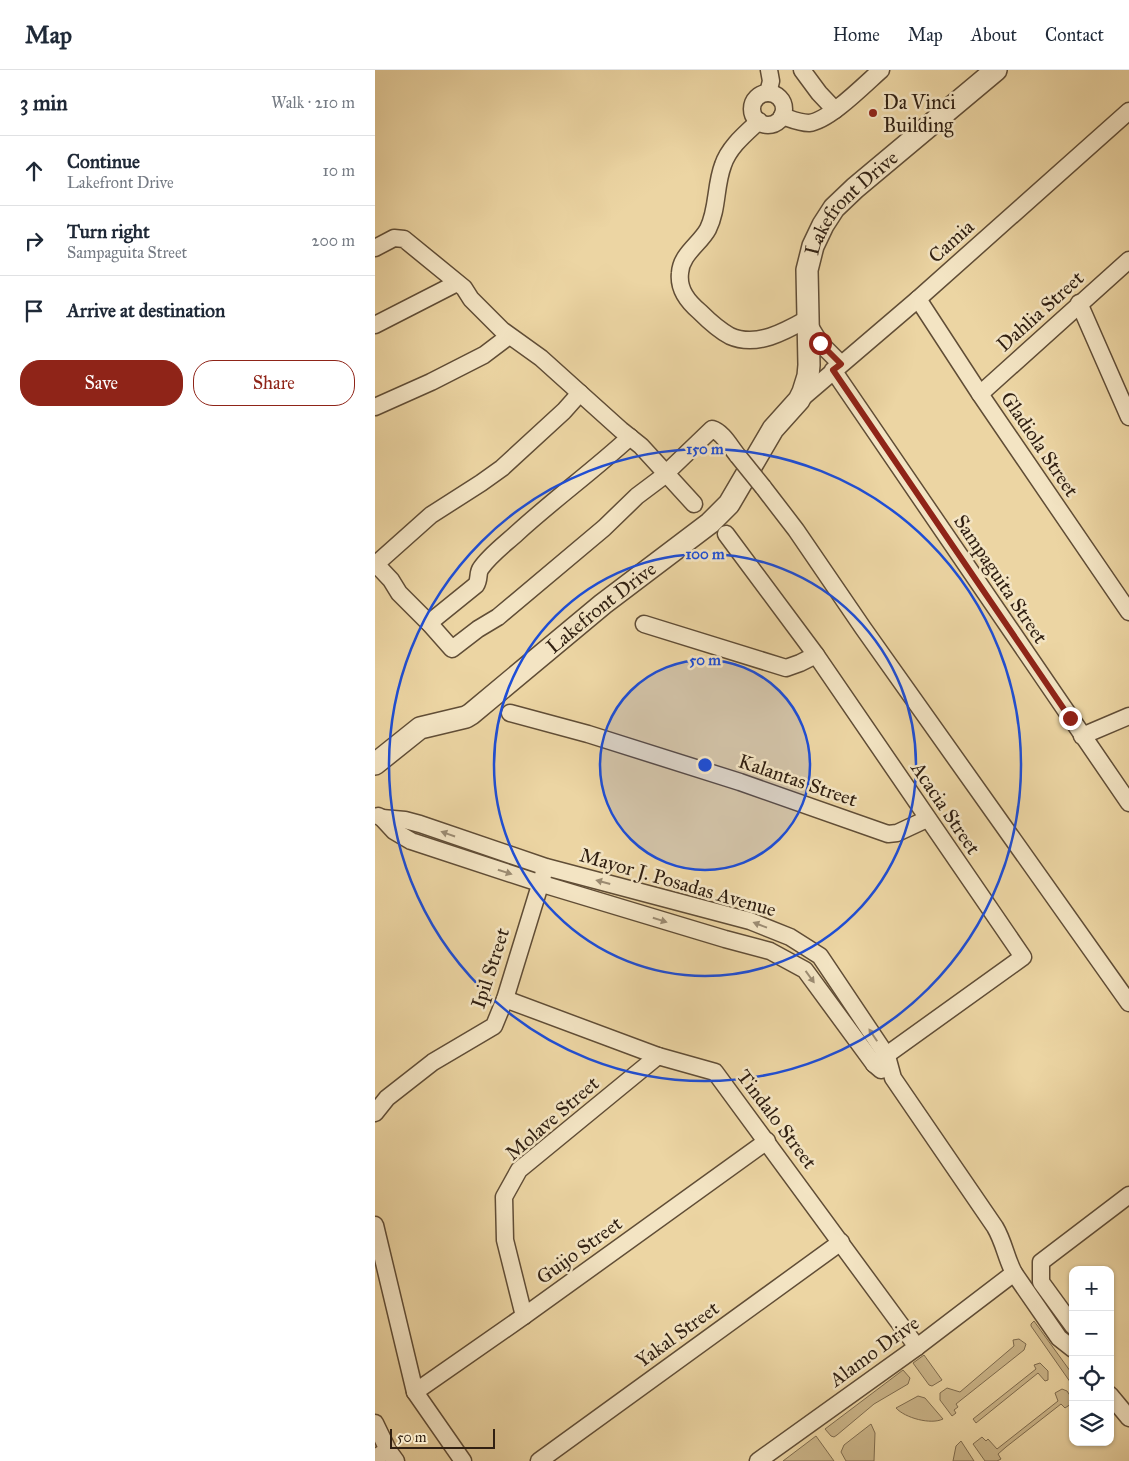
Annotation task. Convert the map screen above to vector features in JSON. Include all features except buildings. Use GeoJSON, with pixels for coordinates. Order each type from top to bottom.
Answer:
{"type":"FeatureCollection","features":[{"type":"Feature","properties":{"kind":"street"},"geometry":{"type":"LineString","coordinates":[[768,93],[771,80],[769,70]]}},
{"type":"Feature","properties":{"kind":"street"},"geometry":{"type":"LineString","coordinates":[[802,70],[819,93],[835,110]]}},
{"type":"Feature","properties":{"kind":"street"},"geometry":{"type":"LineString","coordinates":[[782,116],[800,122],[809,123],[817,121],[835,110],[881,70]]}},
{"type":"Feature","properties":{"kind":"street","name":"Lakefront Drive"},"geometry":{"type":"LineString","coordinates":[[375,764],[420,728],[471,714],[603,604],[720,514],[736,493],[773,429],[799,400],[803,392],[808,376],[809,321],[807,270],[813,246],[823,225],[834,208],[855,188],[996,70]]}},
{"type":"Feature","properties":{"kind":"street"},"geometry":{"type":"LineString","coordinates":[[768,93],[775,94],[783,104],[782,116],[774,123],[763,124],[753,113],[753,104],[759,96],[768,93]]}},
{"type":"Feature","properties":{"kind":"street","name":"Camia"},"geometry":{"type":"LineString","coordinates":[[799,400],[838,371],[1129,111]]}},
{"type":"Feature","properties":{"kind":"street"},"geometry":{"type":"LineString","coordinates":[[759,121],[740,139],[727,157],[720,175],[714,211],[708,229],[682,263],[679,272],[682,290],[692,305],[716,326],[729,336],[741,340],[772,336],[809,321],[820,343],[838,371]]}},
{"type":"Feature","properties":{"kind":"street"},"geometry":{"type":"LineString","coordinates":[[375,248],[393,238],[404,239],[463,288],[489,318],[509,336],[541,358],[631,437],[666,472],[694,504]]}},
{"type":"Feature","properties":{"kind":"street","name":"Dahlia Street"},"geometry":{"type":"LineString","coordinates":[[980,394],[1129,260]]}},
{"type":"Feature","properties":{"kind":"street"},"geometry":{"type":"LineString","coordinates":[[375,324],[457,283]]}},
{"type":"Feature","properties":{"kind":"street","name":"Gladiola Street"},"geometry":{"type":"LineString","coordinates":[[918,299],[980,394],[1129,612]]}},
{"type":"Feature","properties":{"kind":"street"},"geometry":{"type":"LineString","coordinates":[[1079,304],[1129,417]]}},
{"type":"Feature","properties":{"kind":"street"},"geometry":{"type":"LineString","coordinates":[[375,407],[484,355],[509,336]]}},
{"type":"Feature","properties":{"kind":"street","name":"Sampaguita Street"},"geometry":{"type":"LineString","coordinates":[[838,371],[1082,736],[1129,803]]}},
{"type":"Feature","properties":{"kind":"street"},"geometry":{"type":"LineString","coordinates":[[580,393],[564,411],[502,468],[481,484],[431,515],[375,563],[391,580],[399,593],[452,649],[478,629],[498,617],[604,528],[637,496],[712,430],[715,430],[723,437],[796,530],[863,628],[1129,1003]]}},
{"type":"Feature","properties":{"kind":"street"},"geometry":{"type":"LineString","coordinates":[[429,623],[479,582],[478,573],[481,567],[509,540],[551,502],[601,464],[631,437]]}},
{"type":"Feature","properties":{"kind":"street","name":"Acacia Street"},"geometry":{"type":"LineString","coordinates":[[726,534],[816,655],[1023,958],[880,1060]]}},
{"type":"Feature","properties":{"kind":"street"},"geometry":{"type":"LineString","coordinates":[[644,624],[786,668],[816,655]]}},
{"type":"Feature","properties":{"kind":"street","name":"Kalantas Street"},"geometry":{"type":"LineString","coordinates":[[510,713],[589,734],[702,770],[888,834],[897,833],[927,818]]}},
{"type":"Feature","properties":{"kind":"street"},"geometry":{"type":"LineString","coordinates":[[1082,736],[1129,716]]}},
{"type":"Feature","properties":{"kind":"street","name":"Mayor J. Posadas Avenue"},"geometry":{"type":"LineString","coordinates":[[379,817],[420,824],[546,867],[750,922],[790,936],[820,956],[880,1060]]}},
{"type":"Feature","properties":{"kind":"street","name":"Mayor J. Posadas Avenue"},"geometry":{"type":"LineString","coordinates":[[379,817],[394,831],[411,842],[725,940],[770,951],[805,970],[893,1078],[995,1227],[1004,1245],[1014,1274],[1059,1338],[1069,1346]]}},
{"type":"Feature","properties":{"kind":"street","name":"Ipil Street"},"geometry":{"type":"LineString","coordinates":[[375,1113],[387,1098],[433,1062],[494,1026],[505,999],[539,883],[546,867]]}},
{"type":"Feature","properties":{"kind":"street","name":"Tindalo Street"},"geometry":{"type":"LineString","coordinates":[[505,999],[658,1056],[715,1072],[917,1347]]}},
{"type":"Feature","properties":{"kind":"street","name":"Molave Street"},"geometry":{"type":"LineString","coordinates":[[524,1316],[505,1240],[504,1197],[519,1170],[658,1056]]}},
{"type":"Feature","properties":{"kind":"street","name":"Guijo Street"},"geometry":{"type":"LineString","coordinates":[[415,1392],[767,1141]]}},
{"type":"Feature","properties":{"kind":"street"},"geometry":{"type":"LineString","coordinates":[[1069,1320],[1041,1282],[1041,1262],[1129,1195]]}},
{"type":"Feature","properties":{"kind":"street"},"geometry":{"type":"LineString","coordinates":[[375,1225],[415,1392],[463,1461]]}},
{"type":"Feature","properties":{"kind":"street","name":"Yakal Street"},"geometry":{"type":"LineString","coordinates":[[539,1461],[841,1242]]}},
{"type":"Feature","properties":{"kind":"street","name":"Alamo Drive"},"geometry":{"type":"LineString","coordinates":[[758,1461],[917,1347],[1014,1274]]}},
{"type":"Feature","properties":{"kind":"street"},"geometry":{"type":"LineString","coordinates":[[1114,1399],[1129,1418]]}},
{"type":"Feature","properties":{"kind":"street"},"geometry":{"type":"LineString","coordinates":[[375,1423],[386,1456]]}},
{"type":"Feature","properties":{"kind":"shaded area"},"geometry":{"type":"Polygon","coordinates":[[[1034,1321],[1069,1369],[1069,1380],[1031,1326],[1034,1321]]]}},
{"type":"Feature","properties":{"kind":"shaded area"},"geometry":{"type":"Polygon","coordinates":[[[1019,1339],[1026,1344],[1024,1350],[956,1404],[958,1407],[954,1410],[956,1413],[952,1416],[940,1400],[940,1393],[947,1388],[960,1392],[1014,1346],[1013,1340],[1019,1339]]]}},
{"type":"Feature","properties":{"kind":"shaded area"},"geometry":{"type":"Polygon","coordinates":[[[924,1355],[942,1380],[932,1386],[929,1385],[913,1363],[924,1355]]]}},
{"type":"Feature","properties":{"kind":"shaded area"},"geometry":{"type":"Polygon","coordinates":[[[1040,1363],[1048,1371],[1048,1380],[1045,1381],[1038,1373],[976,1423],[973,1419],[1036,1369],[1034,1365],[1040,1363]]]}},
{"type":"Feature","properties":{"kind":"shaded area"},"geometry":{"type":"Polygon","coordinates":[[[903,1370],[910,1378],[908,1384],[874,1404],[834,1437],[825,1429],[903,1370]]]}},
{"type":"Feature","properties":{"kind":"shaded area"},"geometry":{"type":"Polygon","coordinates":[[[1062,1389],[1067,1391],[1069,1394],[1069,1405],[1065,1408],[1061,1404],[1006,1447],[998,1454],[1001,1459],[985,1461],[973,1444],[982,1437],[986,1441],[988,1439],[997,1449],[1058,1401],[1055,1393],[1062,1389]]]}},
{"type":"Feature","properties":{"kind":"shaded area"},"geometry":{"type":"Polygon","coordinates":[[[918,1396],[925,1398],[943,1419],[938,1421],[918,1420],[905,1415],[896,1408],[918,1396]]]}},
{"type":"Feature","properties":{"kind":"shaded area"},"geometry":{"type":"Polygon","coordinates":[[[871,1424],[875,1433],[874,1461],[846,1461],[841,1452],[844,1445],[871,1424]]]}},
{"type":"Feature","properties":{"kind":"shaded area"},"geometry":{"type":"Polygon","coordinates":[[[816,1436],[834,1461],[783,1461],[816,1436]]]}},
{"type":"Feature","properties":{"kind":"shaded area"},"geometry":{"type":"Polygon","coordinates":[[[961,1441],[974,1461],[953,1461],[956,1446],[961,1441]]]}},
{"type":"Feature","properties":{"kind":"place","name":"Da Vinci Building"},"geometry":{"type":"Point","coordinates":[873,113]}},
{"type":"Feature","properties":{"kind":"route"},"geometry":{"type":"LineString","coordinates":[[820,343],[841,364],[833,370],[1070,718]]}}]}
